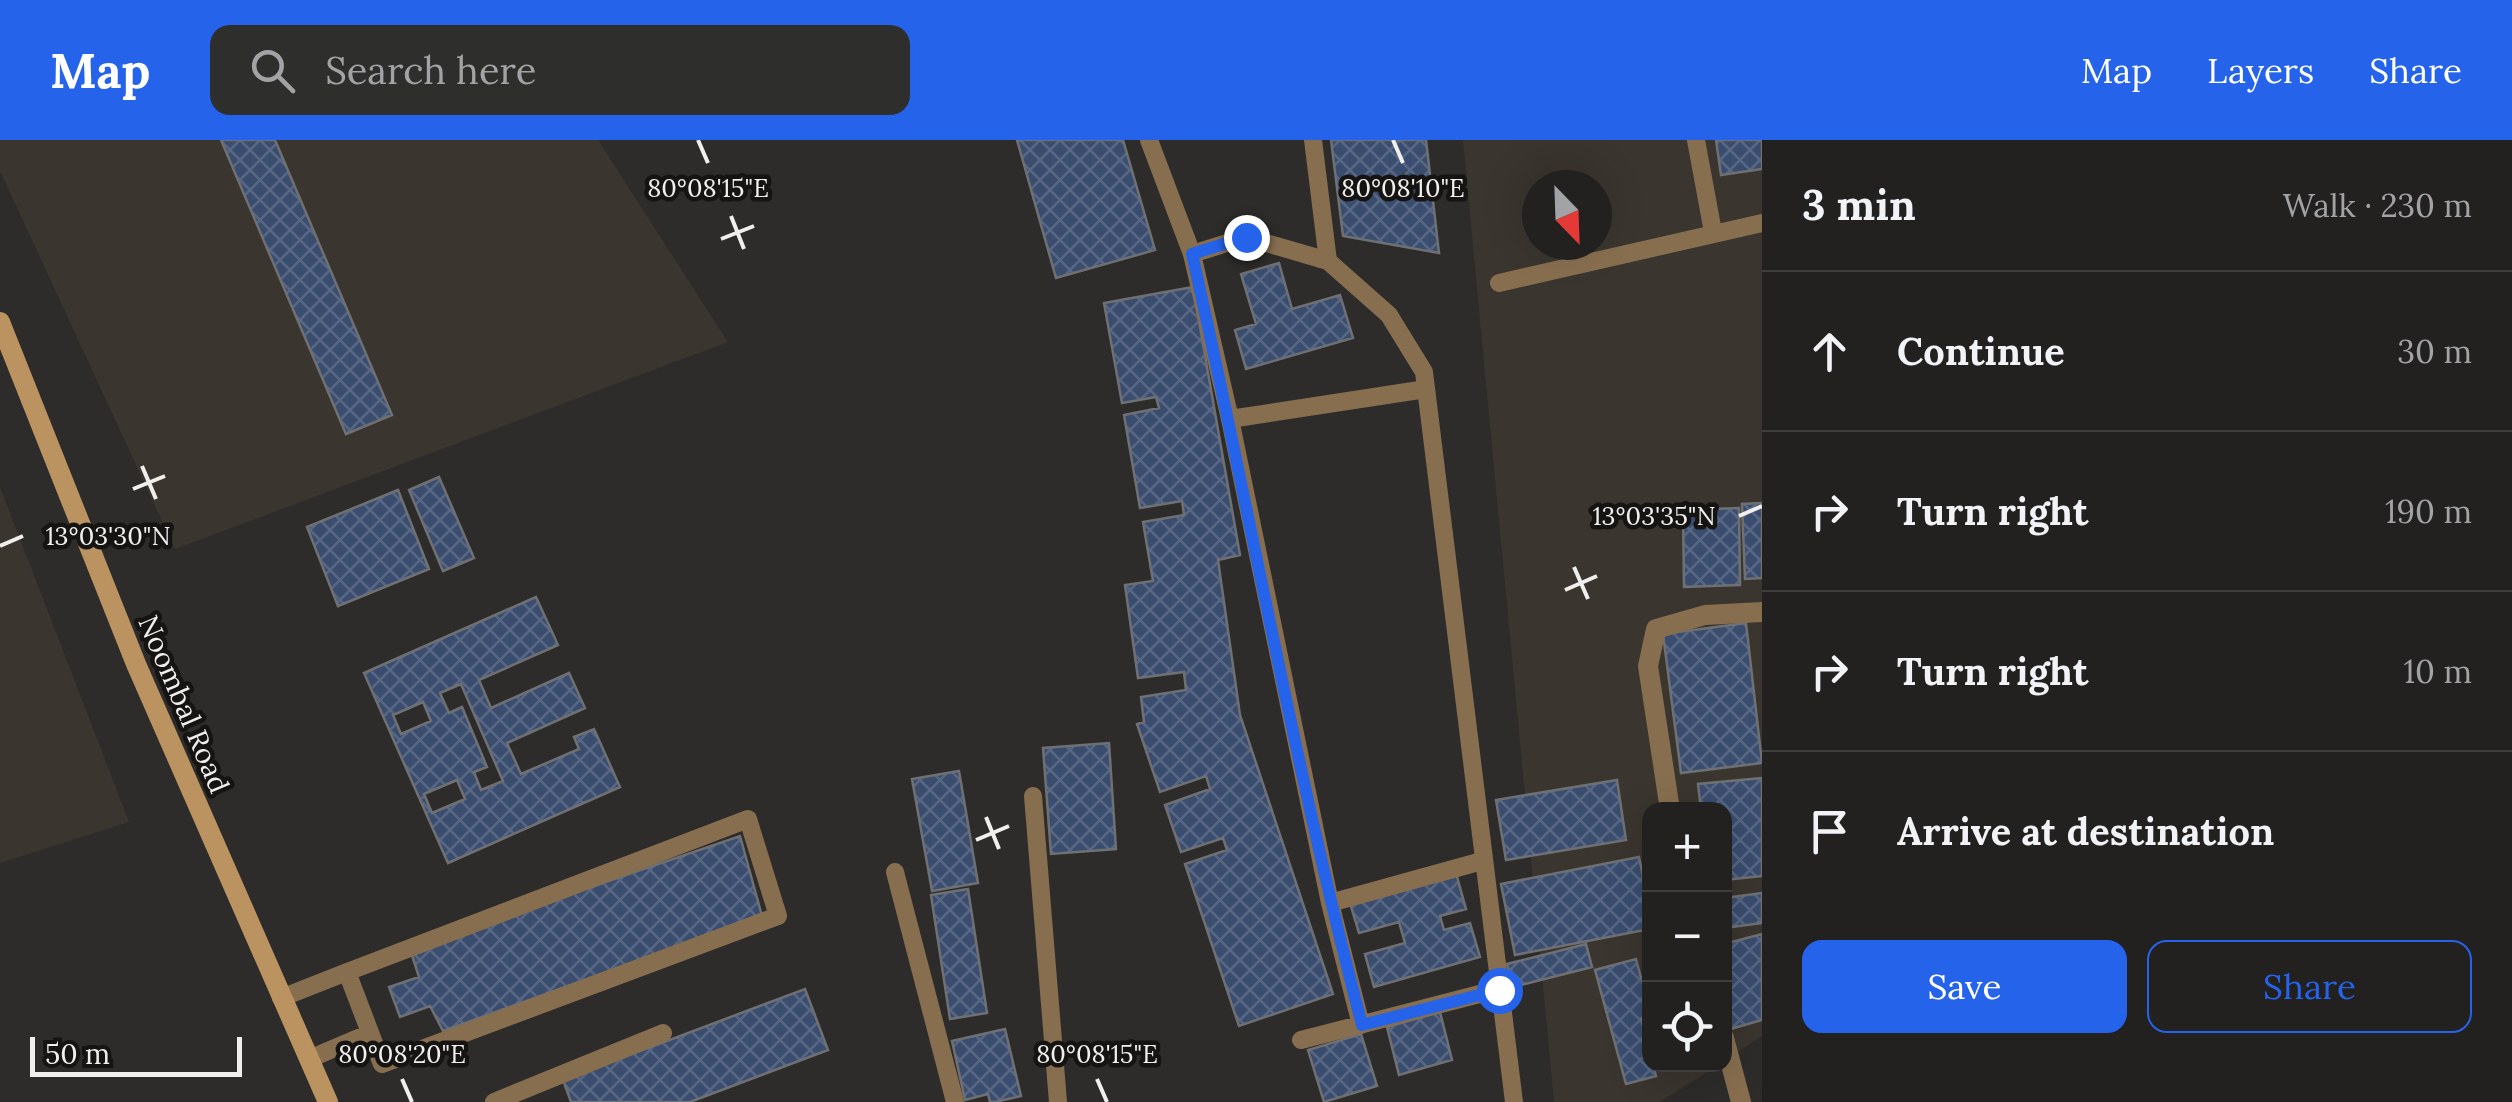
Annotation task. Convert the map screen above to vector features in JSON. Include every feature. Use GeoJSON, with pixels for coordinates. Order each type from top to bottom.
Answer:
{"type":"FeatureCollection","features":[{"type":"Feature","properties":{"kind":"street","name":"Noombal Road"},"geometry":{"type":"LineString","coordinates":[[0,322],[136,664],[328,1102]]}},
{"type":"Feature","properties":{"kind":"street"},"geometry":{"type":"LineString","coordinates":[[1669,802],[1648,666],[1656,629],[1705,615],[1762,612]]}},
{"type":"Feature","properties":{"kind":"street"},"geometry":{"type":"LineString","coordinates":[[1732,1066],[1742,1102]]}},
{"type":"Feature","properties":{"kind":"lane"},"geometry":{"type":"LineString","coordinates":[[1149,140],[1192,254],[1330,904],[1362,1025]]}},
{"type":"Feature","properties":{"kind":"lane"},"geometry":{"type":"LineString","coordinates":[[1314,140],[1328,261]]}},
{"type":"Feature","properties":{"kind":"lane"},"geometry":{"type":"LineString","coordinates":[[1696,140],[1713,232]]}},
{"type":"Feature","properties":{"kind":"lane"},"geometry":{"type":"LineString","coordinates":[[1499,283],[1762,223]]}},
{"type":"Feature","properties":{"kind":"lane"},"geometry":{"type":"LineString","coordinates":[[1192,254],[1246,237],[1328,261],[1389,315],[1424,372],[1514,1102]]}},
{"type":"Feature","properties":{"kind":"lane"},"geometry":{"type":"LineString","coordinates":[[1230,420],[1426,389]]}},
{"type":"Feature","properties":{"kind":"lane"},"geometry":{"type":"LineString","coordinates":[[1033,796],[1058,1102]]}},
{"type":"Feature","properties":{"kind":"lane"},"geometry":{"type":"LineString","coordinates":[[280,998],[347,972],[748,819],[778,916],[382,1064],[347,972]]}},
{"type":"Feature","properties":{"kind":"lane"},"geometry":{"type":"LineString","coordinates":[[1330,904],[1482,861]]}},
{"type":"Feature","properties":{"kind":"lane"},"geometry":{"type":"LineString","coordinates":[[895,872],[955,1102]]}},
{"type":"Feature","properties":{"kind":"lane"},"geometry":{"type":"LineString","coordinates":[[1301,1040],[1499,990]]}},
{"type":"Feature","properties":{"kind":"lane"},"geometry":{"type":"LineString","coordinates":[[308,1060],[370,1033]]}},
{"type":"Feature","properties":{"kind":"lane"},"geometry":{"type":"LineString","coordinates":[[494,1102],[662,1033]]}},
{"type":"Feature","properties":{"kind":"shaded area"},"geometry":{"type":"Polygon","coordinates":[[[0,140],[598,140],[728,342],[175,549],[0,171],[0,140]]]}},
{"type":"Feature","properties":{"kind":"shaded area"},"geometry":{"type":"Polygon","coordinates":[[[1463,140],[1762,140],[1762,1036],[1732,1055],[1732,802],[1642,802],[1642,1072],[1707,1072],[1660,1102],[1554,1102],[1463,140]]]}},
{"type":"Feature","properties":{"kind":"shaded area"},"geometry":{"type":"Polygon","coordinates":[[[0,487],[129,822],[0,863],[0,487]]]}},
{"type":"Feature","properties":{"kind":"building"},"geometry":{"type":"Polygon","coordinates":[[[221,140],[275,140],[392,415],[346,434],[221,140]]]}},
{"type":"Feature","properties":{"kind":"building"},"geometry":{"type":"Polygon","coordinates":[[[1017,140],[1123,140],[1155,250],[1056,278],[1017,140]]]}},
{"type":"Feature","properties":{"kind":"building"},"geometry":{"type":"Polygon","coordinates":[[[1331,140],[1426,140],[1439,253],[1343,236],[1331,140]]]}},
{"type":"Feature","properties":{"kind":"building"},"geometry":{"type":"Polygon","coordinates":[[[1716,140],[1762,140],[1762,169],[1721,175],[1716,140]]]}},
{"type":"Feature","properties":{"kind":"building"},"geometry":{"type":"Polygon","coordinates":[[[1279,263],[1292,309],[1340,295],[1353,338],[1246,369],[1235,330],[1256,324],[1241,274],[1279,263]]]}},
{"type":"Feature","properties":{"kind":"building"},"geometry":{"type":"Polygon","coordinates":[[[1193,287],[1240,555],[1218,560],[1240,715],[1333,994],[1239,1026],[1185,864],[1227,850],[1223,838],[1181,852],[1165,805],[1210,789],[1206,776],[1160,792],[1137,724],[1144,722],[1141,697],[1186,690],[1184,672],[1138,678],[1125,585],[1153,581],[1143,522],[1184,515],[1182,501],[1140,508],[1124,415],[1159,408],[1156,397],[1122,403],[1104,303],[1193,287]]]}},
{"type":"Feature","properties":{"kind":"building"},"geometry":{"type":"Polygon","coordinates":[[[439,477],[474,558],[443,571],[409,490],[439,477]]]}},
{"type":"Feature","properties":{"kind":"building"},"geometry":{"type":"Polygon","coordinates":[[[398,490],[429,569],[338,606],[307,527],[398,490]]]}},
{"type":"Feature","properties":{"kind":"building"},"geometry":{"type":"Polygon","coordinates":[[[1762,503],[1762,578],[1745,579],[1742,504],[1762,503]]]}},
{"type":"Feature","properties":{"kind":"building"},"geometry":{"type":"Polygon","coordinates":[[[1739,508],[1740,585],[1684,587],[1683,510],[1739,508]]]}},
{"type":"Feature","properties":{"kind":"building"},"geometry":{"type":"Polygon","coordinates":[[[536,597],[558,645],[479,680],[491,708],[569,673],[585,708],[507,743],[521,774],[579,749],[574,737],[594,729],[620,787],[448,863],[364,673],[536,597]],[[461,684],[440,693],[449,713],[462,707],[487,767],[474,772],[481,790],[503,781],[461,684]],[[423,702],[393,715],[401,734],[431,721],[423,702]],[[457,780],[424,794],[432,813],[465,799],[457,780]]]}},
{"type":"Feature","properties":{"kind":"building"},"geometry":{"type":"Polygon","coordinates":[[[1746,623],[1762,763],[1681,773],[1663,634],[1746,623]]]}},
{"type":"Feature","properties":{"kind":"building"},"geometry":{"type":"Polygon","coordinates":[[[1109,743],[1116,849],[1051,854],[1043,748],[1109,743]]]}},
{"type":"Feature","properties":{"kind":"building"},"geometry":{"type":"Polygon","coordinates":[[[959,771],[978,883],[932,891],[912,779],[959,771]]]}},
{"type":"Feature","properties":{"kind":"building"},"geometry":{"type":"Polygon","coordinates":[[[1762,778],[1762,876],[1732,879],[1732,802],[1700,802],[1698,784],[1762,778]]]}},
{"type":"Feature","properties":{"kind":"building"},"geometry":{"type":"Polygon","coordinates":[[[1617,780],[1626,840],[1506,860],[1496,800],[1617,780]]]}},
{"type":"Feature","properties":{"kind":"building"},"geometry":{"type":"Polygon","coordinates":[[[740,836],[762,916],[443,1031],[430,1006],[400,1017],[389,987],[419,977],[410,949],[740,836]]]}},
{"type":"Feature","properties":{"kind":"building"},"geometry":{"type":"Polygon","coordinates":[[[1639,857],[1642,931],[1515,955],[1501,884],[1639,857]]]}},
{"type":"Feature","properties":{"kind":"building"},"geometry":{"type":"Polygon","coordinates":[[[1456,873],[1466,909],[1440,916],[1444,930],[1470,923],[1480,957],[1374,987],[1365,954],[1405,943],[1399,922],[1359,933],[1350,903],[1456,873]]]}},
{"type":"Feature","properties":{"kind":"building"},"geometry":{"type":"Polygon","coordinates":[[[968,889],[987,1013],[950,1019],[931,895],[968,889]]]}},
{"type":"Feature","properties":{"kind":"building"},"geometry":{"type":"Polygon","coordinates":[[[1762,893],[1762,923],[1732,927],[1732,897],[1762,893]]]}},
{"type":"Feature","properties":{"kind":"building"},"geometry":{"type":"Polygon","coordinates":[[[1762,934],[1762,1020],[1732,1029],[1732,982],[1732,942],[1762,934]]]}},
{"type":"Feature","properties":{"kind":"building"},"geometry":{"type":"Polygon","coordinates":[[[1586,944],[1592,967],[1513,987],[1507,964],[1586,944]]]}},
{"type":"Feature","properties":{"kind":"building"},"geometry":{"type":"Polygon","coordinates":[[[1636,959],[1642,978],[1642,1072],[1655,1072],[1656,1076],[1626,1084],[1595,970],[1636,959]]]}},
{"type":"Feature","properties":{"kind":"building"},"geometry":{"type":"Polygon","coordinates":[[[805,989],[828,1050],[690,1102],[571,1102],[563,1080],[805,989]]]}},
{"type":"Feature","properties":{"kind":"building"},"geometry":{"type":"Polygon","coordinates":[[[1440,1012],[1452,1060],[1399,1075],[1387,1027],[1440,1012]]]}},
{"type":"Feature","properties":{"kind":"building"},"geometry":{"type":"Polygon","coordinates":[[[1005,1029],[1021,1096],[990,1102],[988,1094],[965,1100],[952,1041],[1005,1029]]]}},
{"type":"Feature","properties":{"kind":"building"},"geometry":{"type":"Polygon","coordinates":[[[1361,1034],[1377,1086],[1324,1102],[1308,1050],[1361,1034]]]}},
{"type":"Feature","properties":{"kind":"route"},"geometry":{"type":"LineString","coordinates":[[1246,237],[1192,254],[1330,904],[1362,1025],[1499,990]]}}]}
